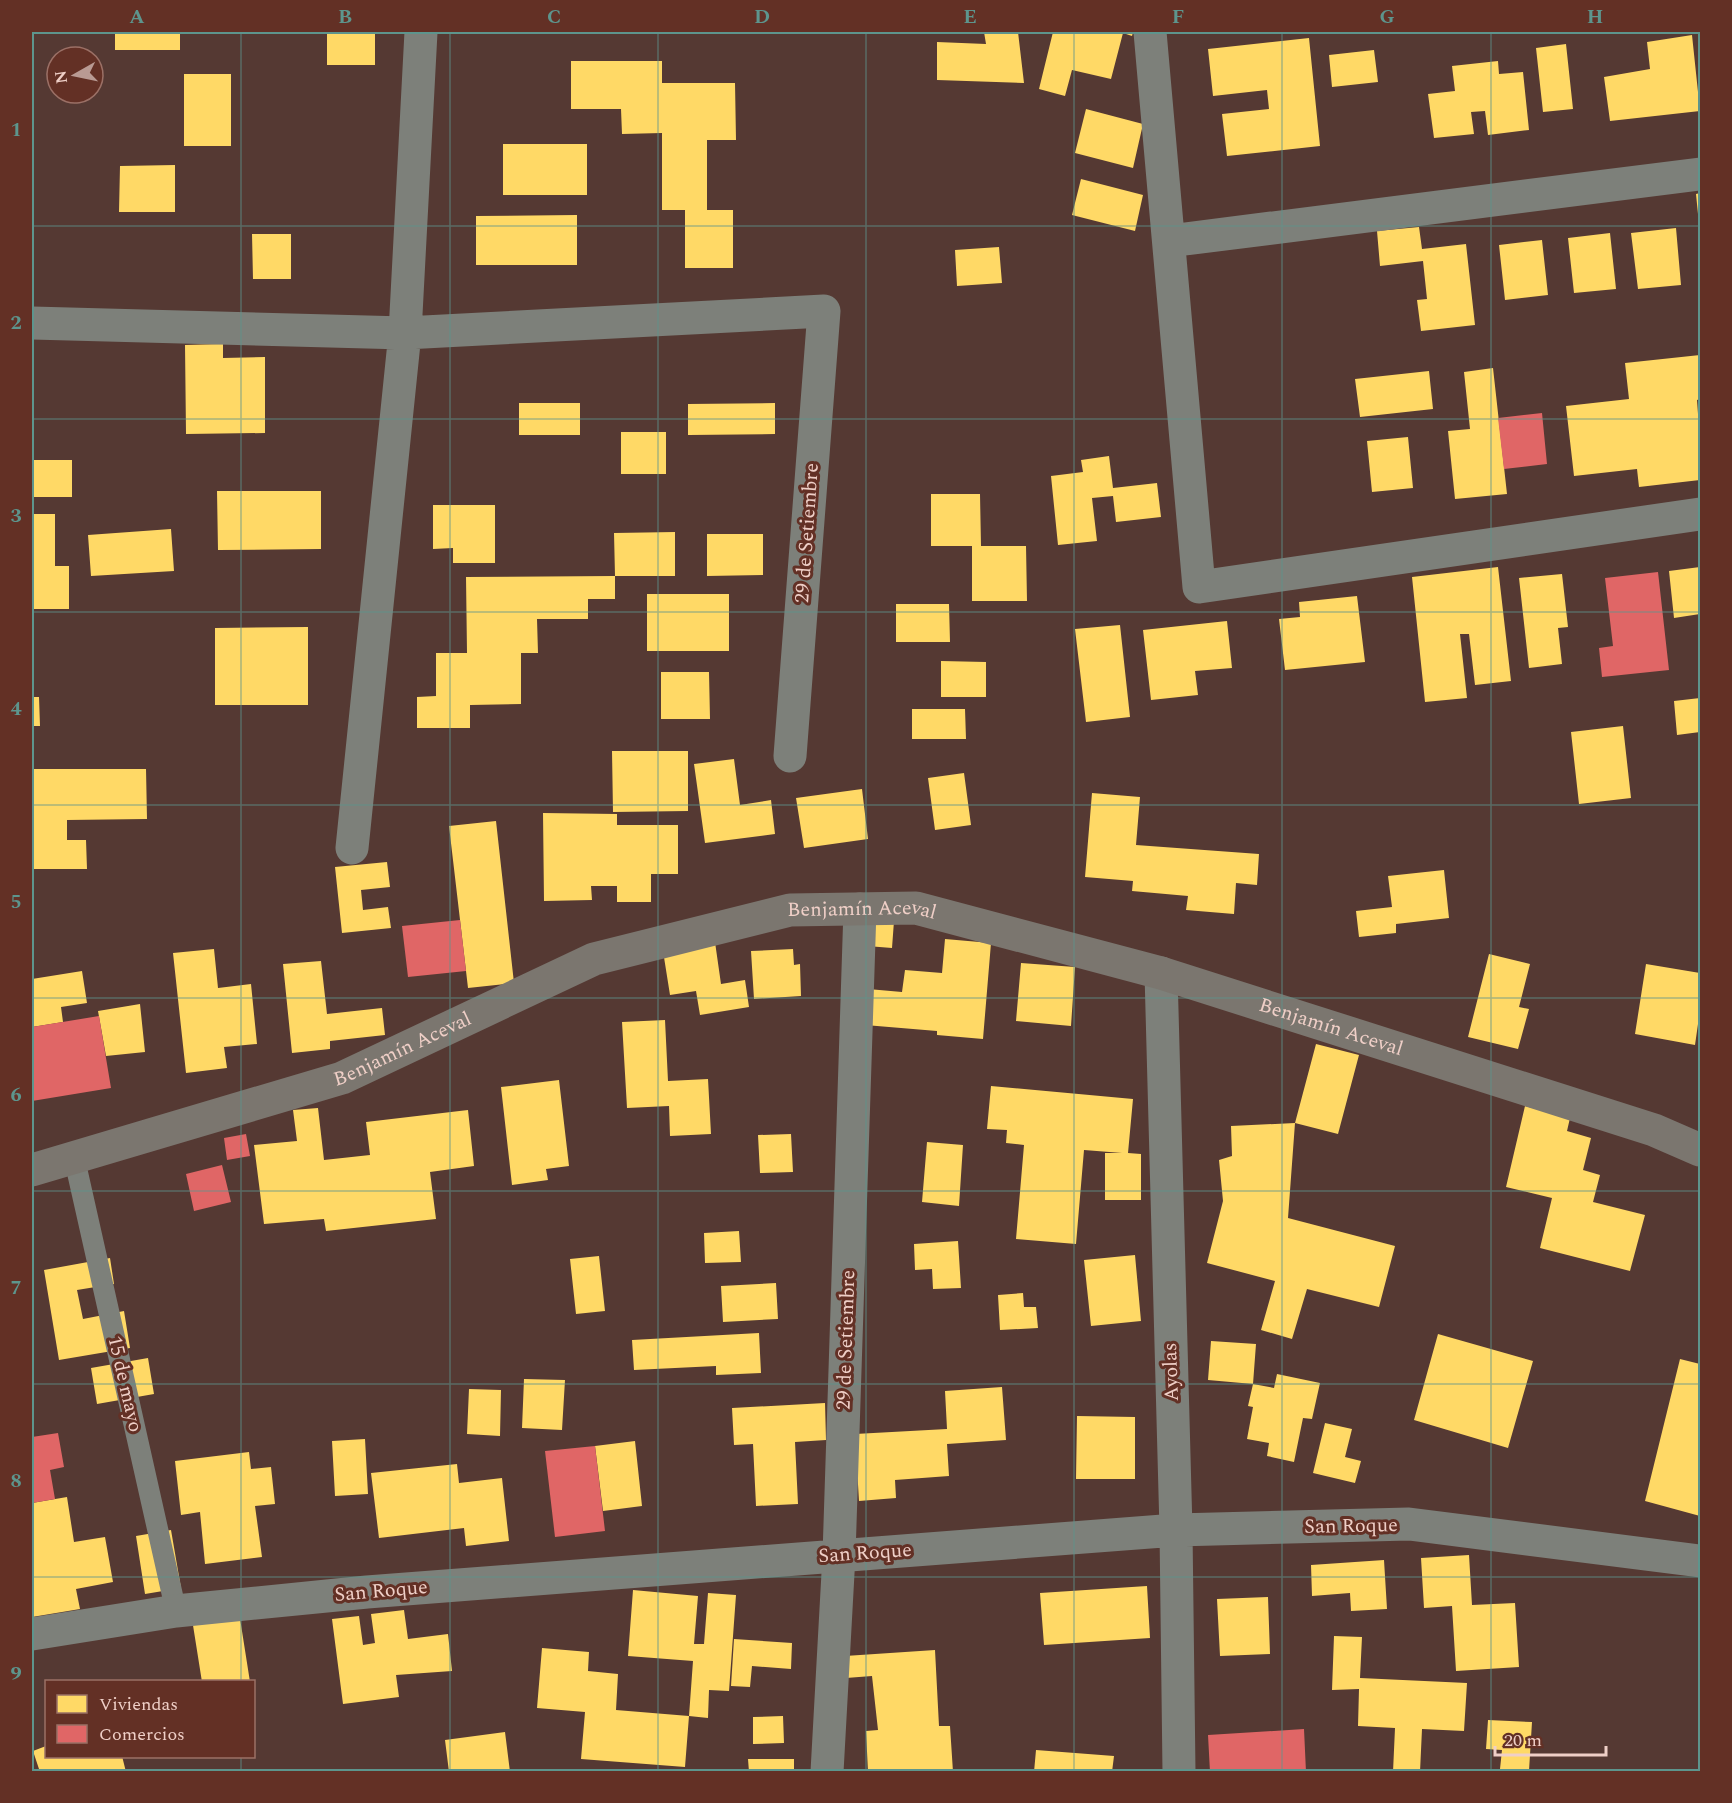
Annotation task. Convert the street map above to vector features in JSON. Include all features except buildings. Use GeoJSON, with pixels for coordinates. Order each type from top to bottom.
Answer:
{"type":"FeatureCollection","features":[{"type":"Feature","properties":{"kind":"street"},"geometry":{"type":"LineString","coordinates":[[352,848],[405,333],[421,32]]}},
{"type":"Feature","properties":{"kind":"street"},"geometry":{"type":"LineString","coordinates":[[1150,32],[1199,587],[1701,514]]}},
{"type":"Feature","properties":{"kind":"street"},"geometry":{"type":"LineString","coordinates":[[1169,241],[1701,174]]}},
{"type":"Feature","properties":{"kind":"street","name":"29 de Setiembre"},"geometry":{"type":"LineString","coordinates":[[405,333],[824,311],[790,756]]}},
{"type":"Feature","properties":{"kind":"street"},"geometry":{"type":"LineString","coordinates":[[32,322],[405,333]]}},
{"type":"Feature","properties":{"kind":"street","name":"Benjamín Aceval"},"geometry":{"type":"LineString","coordinates":[[32,1170],[342,1078],[594,959],[790,910],[916,908],[1161,973],[1654,1130],[1701,1150]]}},
{"type":"Feature","properties":{"kind":"street","name":"29 de Setiembre"},"geometry":{"type":"LineString","coordinates":[[827,1772],[839,1555],[860,909]]}},
{"type":"Feature","properties":{"kind":"street","name":"Ayolas"},"geometry":{"type":"LineString","coordinates":[[1161,973],[1176,1530],[1179,1772]]}},
{"type":"Feature","properties":{"kind":"street","name":"San Roque"},"geometry":{"type":"LineString","coordinates":[[32,1634],[176,1611],[367,1592],[1176,1530],[1409,1524],[1701,1561]]}},
{"type":"Feature","properties":{"kind":"lane","name":"15 de mayo"},"geometry":{"type":"LineString","coordinates":[[74,1157],[176,1611]]}}]}
